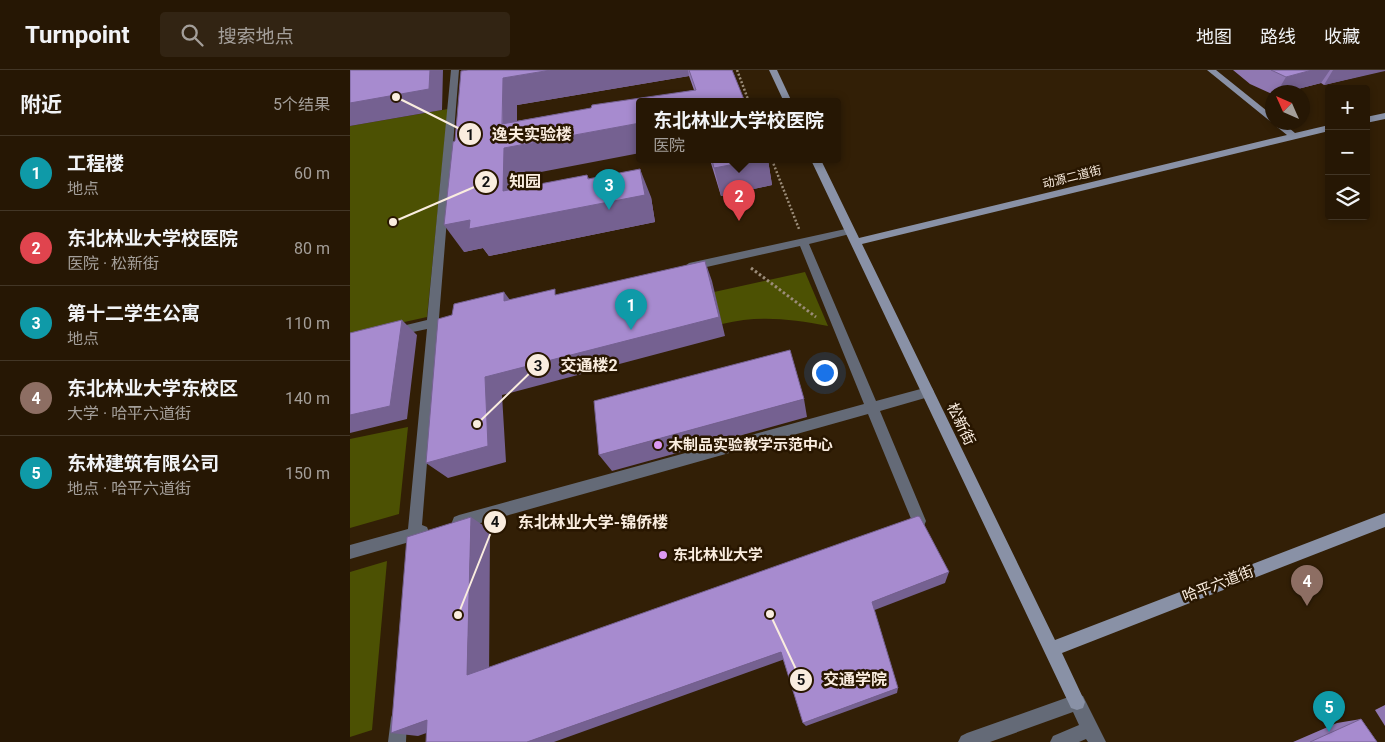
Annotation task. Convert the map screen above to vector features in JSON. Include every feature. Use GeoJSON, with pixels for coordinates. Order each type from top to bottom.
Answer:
{"type":"FeatureCollection","features":[{"type":"Feature","properties":{"kind":"street"},"geometry":{"type":"LineString","coordinates":[[412,564],[433,323],[458,88],[455,70]]}},
{"type":"Feature","properties":{"kind":"street"},"geometry":{"type":"LineString","coordinates":[[773,70],[786,98]]}},
{"type":"Feature","properties":{"kind":"street"},"geometry":{"type":"LineString","coordinates":[[1211,70],[1265,113]]}},
{"type":"Feature","properties":{"kind":"street"},"geometry":{"type":"LineString","coordinates":[[1370,119],[1385,116]]}},
{"type":"Feature","properties":{"kind":"street","name":"动源二道街"},"geometry":{"type":"LineString","coordinates":[[853,236],[1325,129]]}},
{"type":"Feature","properties":{"kind":"street"},"geometry":{"type":"LineString","coordinates":[[1286,130],[1293,136]]}},
{"type":"Feature","properties":{"kind":"street","name":"松新街"},"geometry":{"type":"LineString","coordinates":[[817,163],[1077,702]]}},
{"type":"Feature","properties":{"kind":"street"},"geometry":{"type":"LineString","coordinates":[[680,269],[803,241],[853,236]]}},
{"type":"Feature","properties":{"kind":"street"},"geometry":{"type":"LineString","coordinates":[[803,241],[919,521]]}},
{"type":"Feature","properties":{"kind":"street"},"geometry":{"type":"LineString","coordinates":[[387,334],[452,319]]}},
{"type":"Feature","properties":{"kind":"street"},"geometry":{"type":"LineString","coordinates":[[350,552],[928,392]]}},
{"type":"Feature","properties":{"kind":"street","name":"哈平六道街"},"geometry":{"type":"LineString","coordinates":[[1052,649],[1385,520]]}},
{"type":"Feature","properties":{"kind":"street"},"geometry":{"type":"LineString","coordinates":[[397,742],[400,702]]}},
{"type":"Feature","properties":{"kind":"street"},"geometry":{"type":"LineString","coordinates":[[967,742],[1077,702],[1094,736],[1059,742]]}},
{"type":"Feature","properties":{"kind":"path"},"geometry":{"type":"LineString","coordinates":[[736,70],[747,98]]}},
{"type":"Feature","properties":{"kind":"path"},"geometry":{"type":"LineString","coordinates":[[773,163],[803,241]]}},
{"type":"Feature","properties":{"kind":"path"},"geometry":{"type":"LineString","coordinates":[[737,256],[766,281],[842,337]]}},
{"type":"Feature","properties":{"kind":"shaded area"},"geometry":{"type":"Polygon","coordinates":[[[448,109],[427,317],[350,334],[350,126],[448,109]]]}},
{"type":"Feature","properties":{"kind":"shaded area"},"geometry":{"type":"Polygon","coordinates":[[[805,272],[828,326],[775,319],[736,321],[722,324],[714,292],[805,272]]]}},
{"type":"Feature","properties":{"kind":"shaded area"},"geometry":{"type":"Polygon","coordinates":[[[408,427],[399,514],[350,528],[350,439],[408,427]]]}},
{"type":"Feature","properties":{"kind":"shaded area"},"geometry":{"type":"Polygon","coordinates":[[[387,561],[372,730],[350,737],[350,572],[387,561]]]}},
{"type":"Feature","properties":{"kind":"building"},"geometry":{"type":"Polygon","coordinates":[[[350,70],[430,70],[429,89],[350,103],[350,70]]]}},
{"type":"Feature","properties":{"kind":"building"},"geometry":{"type":"Polygon","coordinates":[[[551,70],[503,78],[502,124],[591,108],[592,105],[636,99],[636,124],[504,148],[503,191],[587,175],[588,179],[640,169],[645,195],[469,229],[470,220],[444,225],[453,142],[455,141],[461,71],[551,70]]]}},
{"type":"Feature","properties":{"kind":"building"},"geometry":{"type":"Polygon","coordinates":[[[689,70],[732,70],[743,98],[641,98],[696,90],[689,70]]]}},
{"type":"Feature","properties":{"kind":"building"},"geometry":{"type":"Polygon","coordinates":[[[1271,70],[1312,70],[1286,77],[1271,70]]]}},
{"type":"Feature","properties":{"kind":"building"},"geometry":{"type":"Polygon","coordinates":[[[713,163],[740,163],[714,168],[713,163]]]}},
{"type":"Feature","properties":{"kind":"building"},"geometry":{"type":"Polygon","coordinates":[[[705,261],[719,317],[485,377],[488,446],[426,463],[438,319],[452,315],[454,304],[504,292],[504,301],[555,289],[555,295],[705,261]]]}},
{"type":"Feature","properties":{"kind":"building"},"geometry":{"type":"Polygon","coordinates":[[[402,320],[390,406],[350,415],[350,333],[402,320]]]}},
{"type":"Feature","properties":{"kind":"building"},"geometry":{"type":"Polygon","coordinates":[[[790,350],[804,399],[599,455],[594,401],[790,350]]]}},
{"type":"Feature","properties":{"kind":"building"},"geometry":{"type":"Polygon","coordinates":[[[918,516],[949,572],[872,602],[898,688],[803,723],[781,652],[527,742],[426,742],[427,720],[391,733],[407,537],[471,517],[467,675],[918,516]]]}},
{"type":"Feature","properties":{"kind":"building"},"geometry":{"type":"Polygon","coordinates":[[[1361,719],[1377,742],[1310,742],[1361,719]]]}},
{"type":"Feature","properties":{"kind":"place","name":"逸夫实验楼"},"geometry":{"type":"Point","coordinates":[396,97]}},
{"type":"Feature","properties":{"kind":"place","name":"第十二学生公寓"},"geometry":{"type":"Point","coordinates":[609,210]}},
{"type":"Feature","properties":{"kind":"place","name":"东北林业大学校医院"},"geometry":{"type":"Point","coordinates":[739,221]}},
{"type":"Feature","properties":{"kind":"place","name":"知园"},"geometry":{"type":"Point","coordinates":[393,222]}},
{"type":"Feature","properties":{"kind":"place","name":"工程楼"},"geometry":{"type":"Point","coordinates":[631,330]}},
{"type":"Feature","properties":{"kind":"place","name":"交通楼2"},"geometry":{"type":"Point","coordinates":[477,424]}},
{"type":"Feature","properties":{"kind":"place","name":"木制品实验教学示范中心"},"geometry":{"type":"Point","coordinates":[658,445]}},
{"type":"Feature","properties":{"kind":"place","name":"东北林业大学"},"geometry":{"type":"Point","coordinates":[663,555]}},
{"type":"Feature","properties":{"kind":"place","name":"东北林业大学东校区"},"geometry":{"type":"Point","coordinates":[1307,606]}},
{"type":"Feature","properties":{"kind":"place","name":"交通学院"},"geometry":{"type":"Point","coordinates":[770,614]}},
{"type":"Feature","properties":{"kind":"place","name":"东北林业大学-锦侨楼"},"geometry":{"type":"Point","coordinates":[458,615]}},
{"type":"Feature","properties":{"kind":"place","name":"东林建筑有限公司"},"geometry":{"type":"Point","coordinates":[1329,732]}}]}
